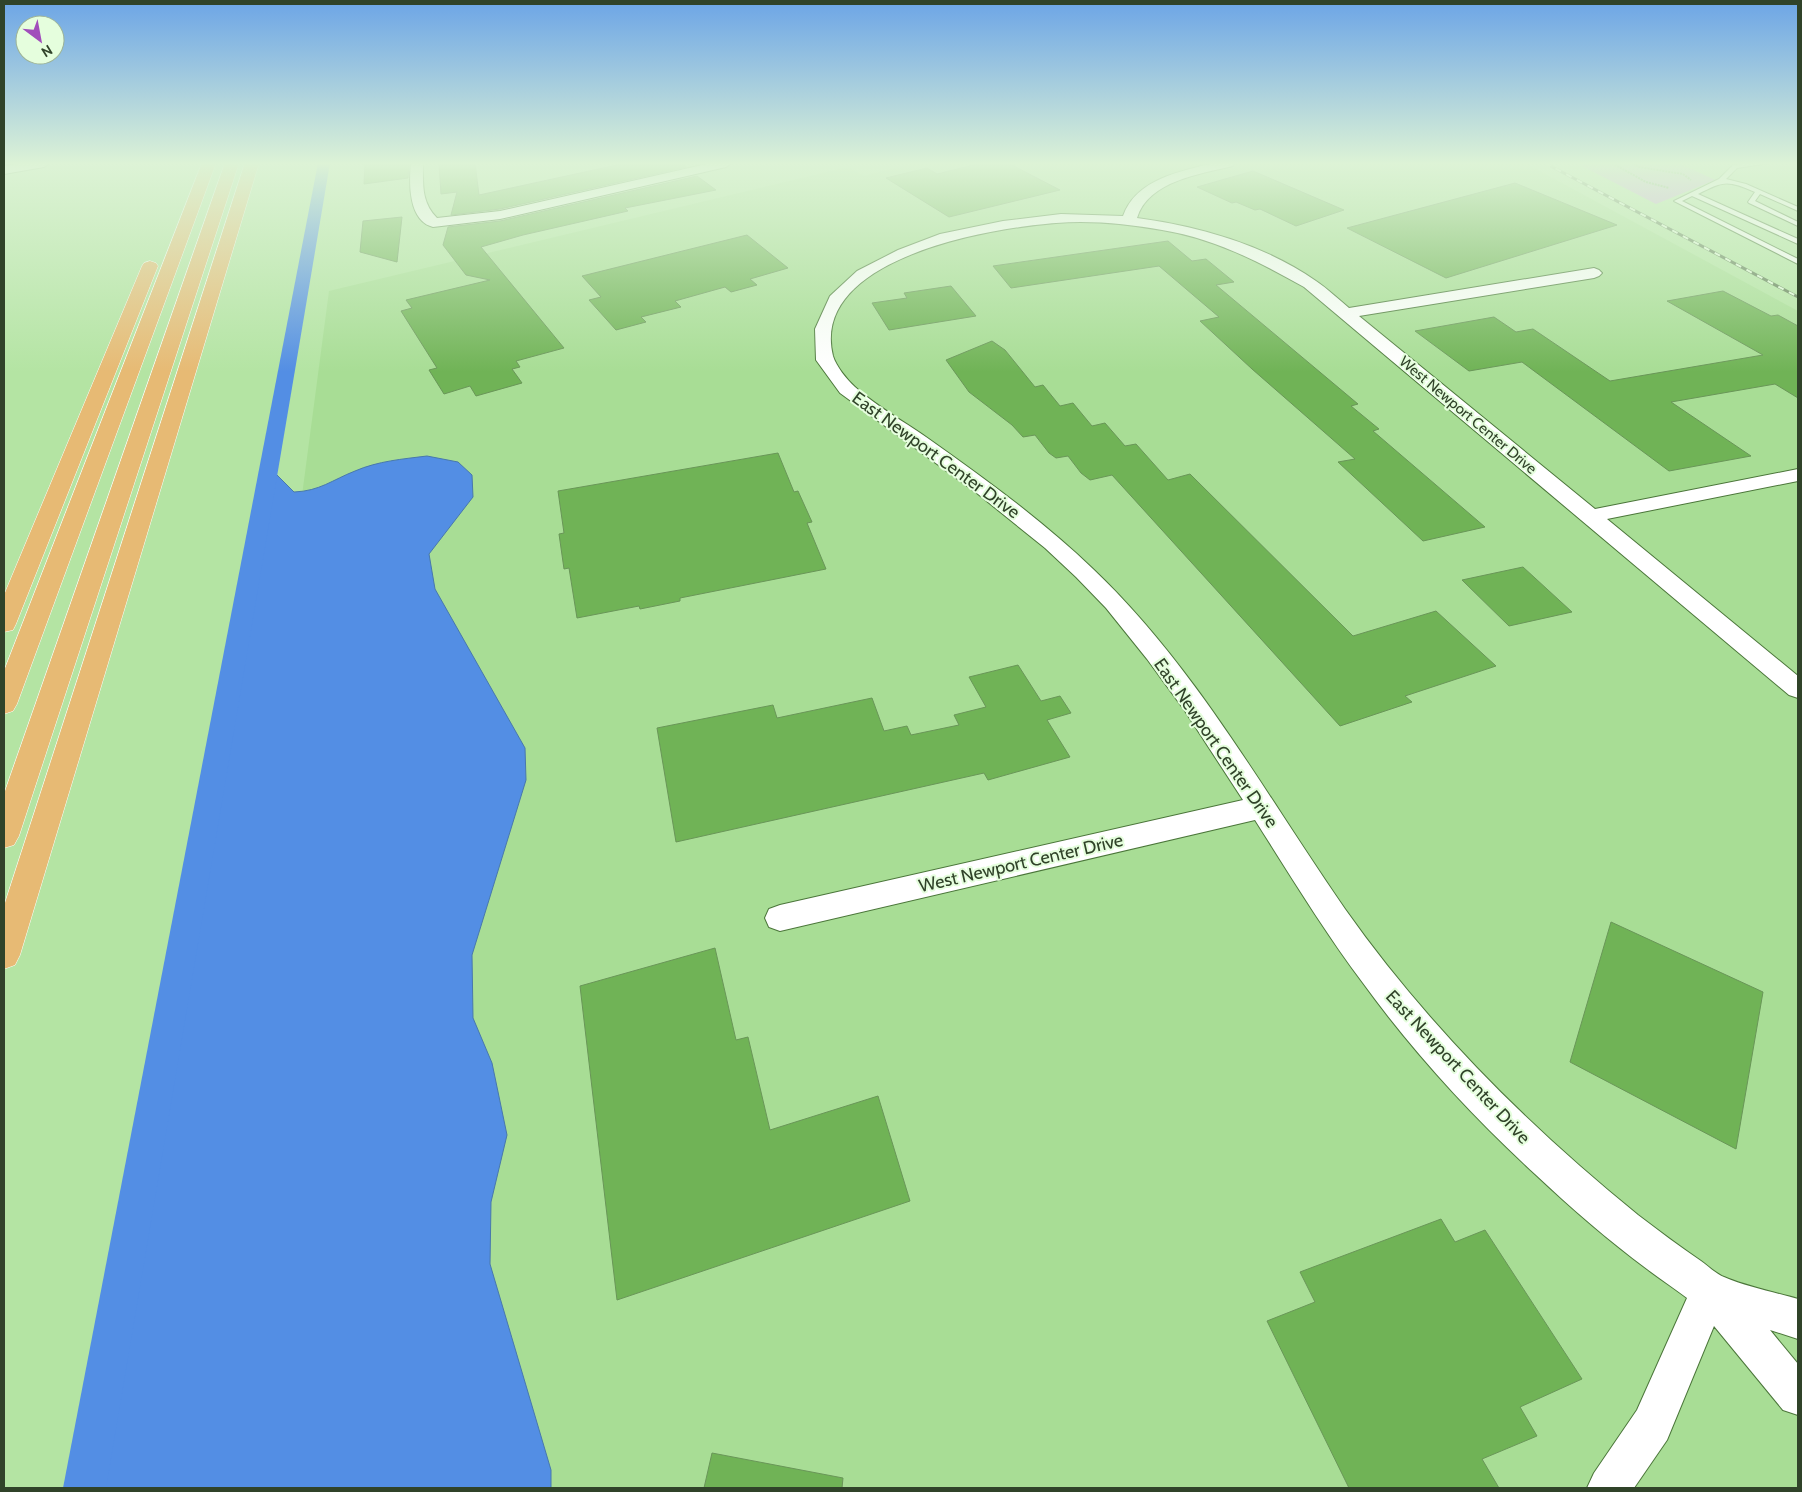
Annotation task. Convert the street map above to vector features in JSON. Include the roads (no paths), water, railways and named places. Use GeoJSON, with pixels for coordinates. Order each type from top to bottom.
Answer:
{"type":"FeatureCollection","features":[{"type":"Feature","properties":{"kind":"highway"},"geometry":{"type":"LineString","coordinates":[[4,624],[164,233]]}},
{"type":"Feature","properties":{"kind":"highway"},"geometry":{"type":"LineString","coordinates":[[4,704],[183,233]]}},
{"type":"Feature","properties":{"kind":"highway"},"geometry":{"type":"LineString","coordinates":[[4,836],[208,233]]}},
{"type":"Feature","properties":{"kind":"highway"},"geometry":{"type":"LineString","coordinates":[[4,955],[230,233]]}},
{"type":"Feature","properties":{"kind":"street","name":"West Newport Center Drive"},"geometry":{"type":"LineString","coordinates":[[945,237],[966,233]]}},
{"type":"Feature","properties":{"kind":"street","name":"West Newport Center Drive"},"geometry":{"type":"LineString","coordinates":[[1191,233],[1263,257],[1310,284],[1798,689]]}},
{"type":"Feature","properties":{"kind":"street","name":"East Newport Center Drive"},"geometry":{"type":"LineString","coordinates":[[945,237],[902,252],[862,274],[836,300],[823,329],[825,360],[846,388],[1018,515],[1112,602],[1178,682],[1340,927],[1374,974],[1416,1025],[1469,1084],[1530,1145],[1641,1242],[1709,1292],[1798,1395]]}},
{"type":"Feature","properties":{"kind":"street"},"geometry":{"type":"LineString","coordinates":[[1346,313],[1594,273]]}},
{"type":"Feature","properties":{"kind":"street"},"geometry":{"type":"LineString","coordinates":[[1590,516],[1798,475]]}},
{"type":"Feature","properties":{"kind":"street","name":"West Newport Center Drive"},"geometry":{"type":"LineString","coordinates":[[780,918],[1262,807]]}},
{"type":"Feature","properties":{"kind":"street","name":"East Newport Center Drive"},"geometry":{"type":"LineString","coordinates":[[1709,1292],[1798,1319]]}},
{"type":"Feature","properties":{"kind":"street"},"geometry":{"type":"LineString","coordinates":[[1609,1488],[1652,1425],[1709,1292]]}},
{"type":"Feature","properties":{"kind":"lane"},"geometry":{"type":"LineString","coordinates":[[1740,233],[1798,262]]}},
{"type":"Feature","properties":{"kind":"lane"},"geometry":{"type":"LineString","coordinates":[[1777,233],[1798,242]]}},
{"type":"Feature","properties":{"kind":"water"},"geometry":{"type":"Polygon","coordinates":[[[427,456],[458,462],[472,475],[473,497],[429,554],[435,589],[525,748],[526,780],[472,955],[473,1018],[492,1063],[507,1135],[491,1202],[490,1264],[551,1470],[551,1488],[84,1488],[269,467],[294,492],[311,490],[373,465],[427,456]]]}},
{"type":"Feature","properties":{"kind":"waterway"},"geometry":{"type":"LineString","coordinates":[[84,1488],[311,233]]}},
{"type":"Feature","properties":{"kind":"railway"},"geometry":{"type":"LineString","coordinates":[[1676,233],[1798,297]]}}]}
